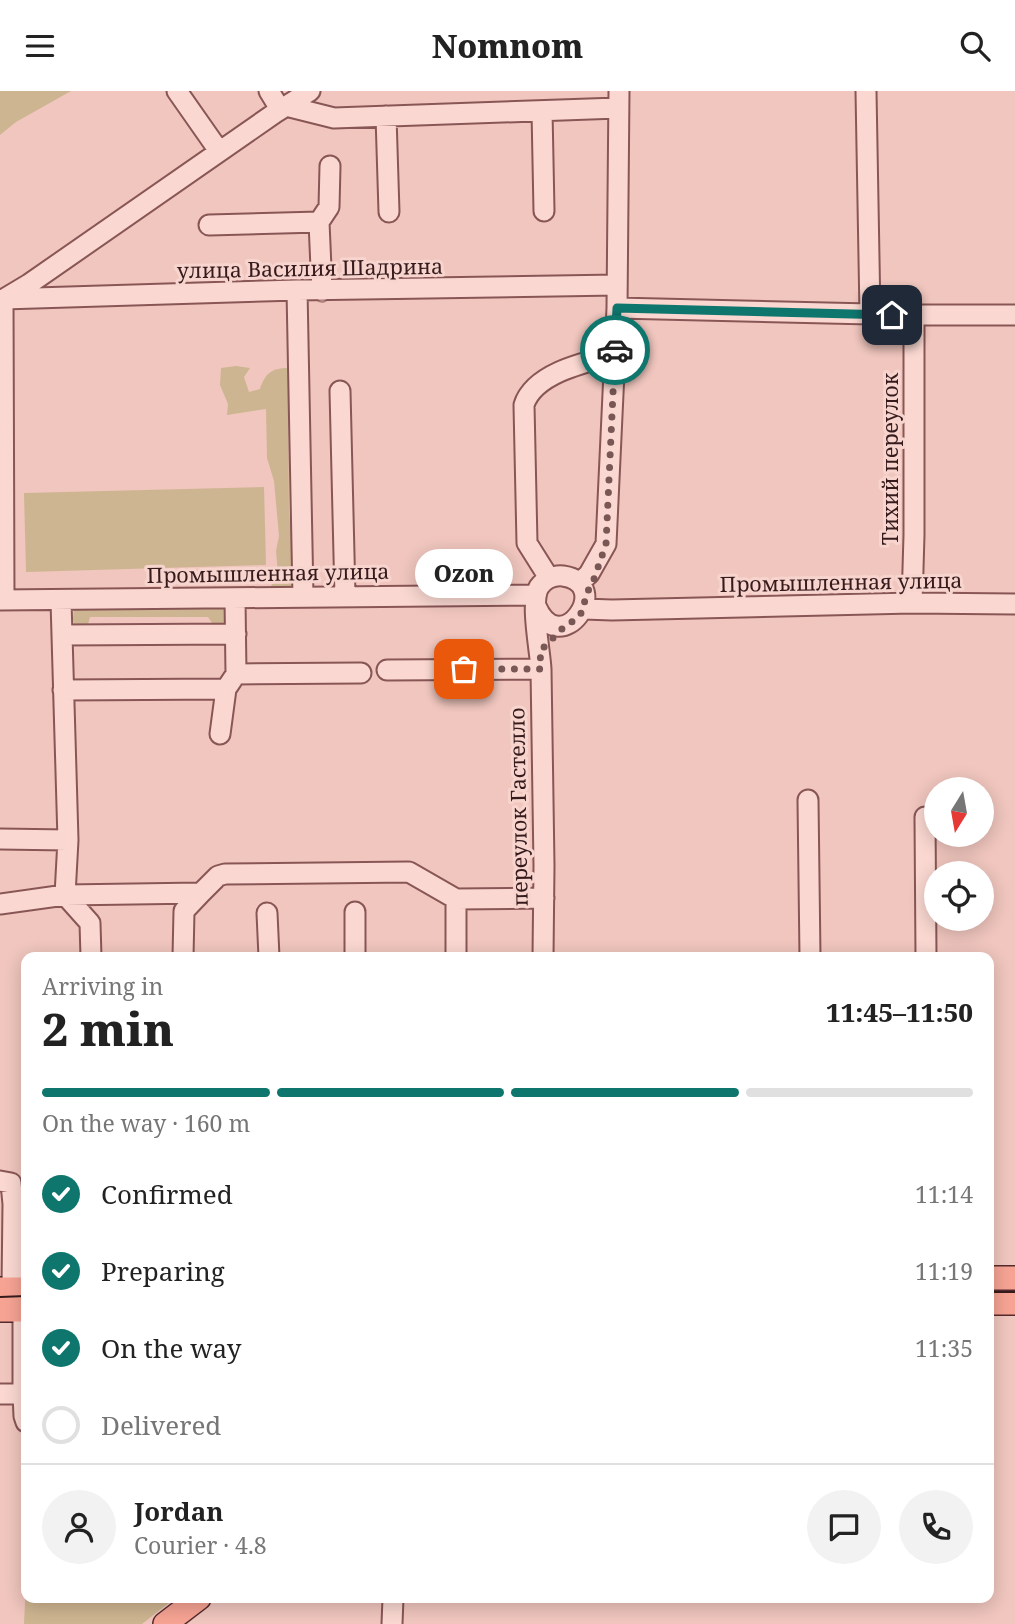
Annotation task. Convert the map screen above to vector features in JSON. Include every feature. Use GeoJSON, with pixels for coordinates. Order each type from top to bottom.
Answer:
{"type":"FeatureCollection","features":[{"type":"Feature","properties":{"kind":"main road"},"geometry":{"type":"LineString","coordinates":[[994,1278],[1015,1278]]}},
{"type":"Feature","properties":{"kind":"main road"},"geometry":{"type":"LineString","coordinates":[[994,1303],[1015,1303]]}},
{"type":"Feature","properties":{"kind":"main road"},"geometry":{"type":"LineString","coordinates":[[164,1624],[192,1603]]}},
{"type":"Feature","properties":{"kind":"street"},"geometry":{"type":"LineString","coordinates":[[177,91],[219,151]]}},
{"type":"Feature","properties":{"kind":"street"},"geometry":{"type":"LineString","coordinates":[[269,91],[283,108],[334,118],[542,111],[618,100],[617,308],[606,544],[594,579],[583,596],[577,619],[566,625],[540,660],[387,670]]}},
{"type":"Feature","properties":{"kind":"street"},"geometry":{"type":"LineString","coordinates":[[2,600],[1,300],[29,284],[310,91]]}},
{"type":"Feature","properties":{"kind":"street"},"geometry":{"type":"LineString","coordinates":[[866,91],[870,314]]}},
{"type":"Feature","properties":{"kind":"street"},"geometry":{"type":"LineString","coordinates":[[542,111],[544,211]]}},
{"type":"Feature","properties":{"kind":"street"},"geometry":{"type":"LineString","coordinates":[[386,116],[389,212]]}},
{"type":"Feature","properties":{"kind":"street"},"geometry":{"type":"LineString","coordinates":[[322,291],[319,222],[329,207],[330,166]]}},
{"type":"Feature","properties":{"kind":"street"},"geometry":{"type":"LineString","coordinates":[[209,225],[319,222]]}},
{"type":"Feature","properties":{"kind":"street","name":"улица Василия Шадрина"},"geometry":{"type":"LineString","coordinates":[[1,300],[297,290],[617,285]]}},
{"type":"Feature","properties":{"kind":"street"},"geometry":{"type":"LineString","coordinates":[[297,290],[303,597]]}},
{"type":"Feature","properties":{"kind":"street"},"geometry":{"type":"LineString","coordinates":[[617,308],[1015,315]]}},
{"type":"Feature","properties":{"kind":"street","name":"Тихий переулок"},"geometry":{"type":"LineString","coordinates":[[912,603],[914,315]]}},
{"type":"Feature","properties":{"kind":"street"},"geometry":{"type":"LineString","coordinates":[[549,578],[527,543],[526,397],[559,372],[614,355]]}},
{"type":"Feature","properties":{"kind":"street"},"geometry":{"type":"LineString","coordinates":[[340,391],[345,596]]}},
{"type":"Feature","properties":{"kind":"street"},"geometry":{"type":"LineString","coordinates":[[566,625],[547,622],[540,615],[536,601],[540,586],[549,578],[571,578],[583,596]]}},
{"type":"Feature","properties":{"kind":"street","name":"Промышленная улица"},"geometry":{"type":"LineString","coordinates":[[2,600],[345,596],[536,601]]}},
{"type":"Feature","properties":{"kind":"street","name":"Промышленная улица"},"geometry":{"type":"LineString","coordinates":[[583,596],[1015,604]]}},
{"type":"Feature","properties":{"kind":"street"},"geometry":{"type":"LineString","coordinates":[[220,734],[231,682],[236,634],[235,599]]}},
{"type":"Feature","properties":{"kind":"street"},"geometry":{"type":"LineString","coordinates":[[61,601],[68,840],[65,895],[90,923],[91,952]]}},
{"type":"Feature","properties":{"kind":"street","name":"переулок Гастелло"},"geometry":{"type":"LineString","coordinates":[[536,601],[540,660],[544,898],[542,952]]}},
{"type":"Feature","properties":{"kind":"street"},"geometry":{"type":"LineString","coordinates":[[62,635],[236,634]]}},
{"type":"Feature","properties":{"kind":"street"},"geometry":{"type":"LineString","coordinates":[[63,690],[361,673]]}},
{"type":"Feature","properties":{"kind":"street"},"geometry":{"type":"LineString","coordinates":[[808,800],[810,952]]}},
{"type":"Feature","properties":{"kind":"street"},"geometry":{"type":"LineString","coordinates":[[0,839],[68,840]]}},
{"type":"Feature","properties":{"kind":"street"},"geometry":{"type":"LineString","coordinates":[[925,847],[926,952]]}},
{"type":"Feature","properties":{"kind":"street"},"geometry":{"type":"LineString","coordinates":[[184,952],[184,911],[218,876],[225,874],[409,871],[456,899],[544,898]]}},
{"type":"Feature","properties":{"kind":"street"},"geometry":{"type":"LineString","coordinates":[[0,904],[65,895],[201,893]]}},
{"type":"Feature","properties":{"kind":"street"},"geometry":{"type":"LineString","coordinates":[[456,899],[456,952]]}},
{"type":"Feature","properties":{"kind":"street"},"geometry":{"type":"LineString","coordinates":[[355,912],[355,952]]}},
{"type":"Feature","properties":{"kind":"street"},"geometry":{"type":"LineString","coordinates":[[267,913],[268,952]]}},
{"type":"Feature","properties":{"kind":"street"},"geometry":{"type":"LineString","coordinates":[[0,1181],[11,1183],[20,1204],[15,1300],[21,1370]]}},
{"type":"Feature","properties":{"kind":"street"},"geometry":{"type":"LineString","coordinates":[[0,1394],[21,1394]]}},
{"type":"Feature","properties":{"kind":"street"},"geometry":{"type":"LineString","coordinates":[[392,1624],[393,1603]]}},
{"type":"Feature","properties":{"kind":"shaded area"},"geometry":{"type":"Polygon","coordinates":[[[0,91],[71,91],[16,122],[0,135],[0,91]]]}},
{"type":"Feature","properties":{"kind":"shaded area"},"geometry":{"type":"Polygon","coordinates":[[[221,368],[250,368],[244,377],[249,392],[260,389],[264,379],[273,371],[288,368],[289,513],[295,567],[291,588],[276,591],[271,586],[278,574],[276,551],[279,536],[274,481],[267,458],[266,409],[227,415],[228,404],[220,385],[221,368]]]}},
{"type":"Feature","properties":{"kind":"shaded area"},"geometry":{"type":"Polygon","coordinates":[[[264,487],[266,565],[26,572],[24,493],[264,487]]]}},
{"type":"Feature","properties":{"kind":"shaded area"},"geometry":{"type":"Polygon","coordinates":[[[228,608],[228,624],[220,627],[214,626],[208,617],[90,617],[87,628],[75,626],[73,619],[74,609],[228,608]]]}},
{"type":"Feature","properties":{"kind":"shaded area"},"geometry":{"type":"Polygon","coordinates":[[[25,1603],[169,1603],[142,1624],[24,1624],[25,1603]]]}},
{"type":"Feature","properties":{"kind":"tram line"},"geometry":{"type":"LineString","coordinates":[[994,1292],[1015,1292]]}},
{"type":"Feature","properties":{"kind":"tram line"},"geometry":{"type":"LineString","coordinates":[[0,1297],[21,1296]]}},
{"type":"Feature","properties":{"kind":"way so far"},"geometry":{"type":"LineString","coordinates":[[464,669],[541,669],[540,651],[566,625],[577,619],[584,609],[585,597],[606,544],[615,350]]}},
{"type":"Feature","properties":{"kind":"place","name":"Ozon"},"geometry":{"type":"Point","coordinates":[464,669]}},
{"type":"Feature","properties":{"kind":"route"},"geometry":{"type":"LineString","coordinates":[[615,350],[617,308],[892,315]]}}]}
